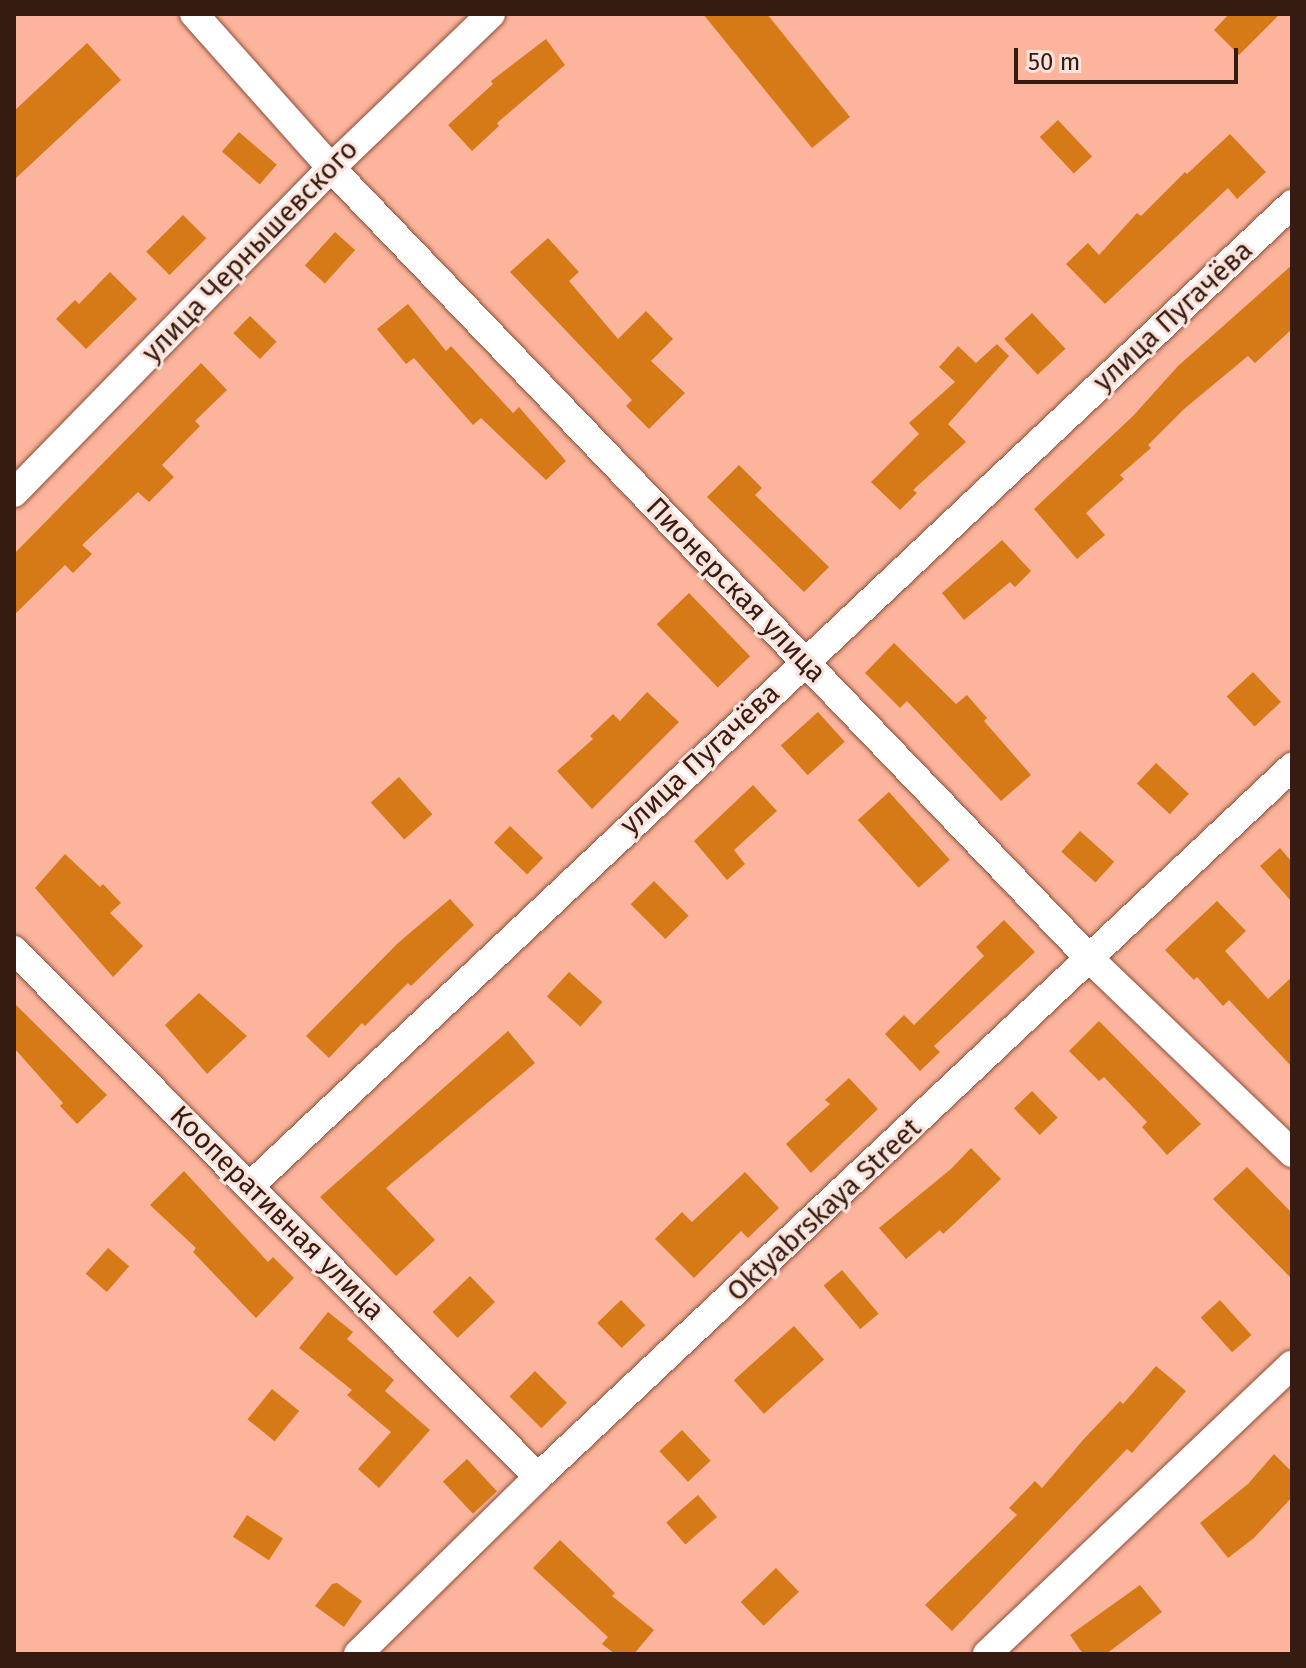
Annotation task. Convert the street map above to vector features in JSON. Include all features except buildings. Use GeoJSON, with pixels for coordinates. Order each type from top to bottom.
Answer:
{"type":"FeatureCollection","features":[{"type":"Feature","properties":{"kind":"street","name":"Пионерская улица"},"geometry":{"type":"LineString","coordinates":[[194,14],[331,168],[1091,960],[1292,1153]]}},
{"type":"Feature","properties":{"kind":"street","name":"улица Чернышевского"},"geometry":{"type":"LineString","coordinates":[[14,493],[331,168],[491,14]]}},
{"type":"Feature","properties":{"kind":"street","name":"улица Пугачёва"},"geometry":{"type":"LineString","coordinates":[[250,1186],[1292,204]]}},
{"type":"Feature","properties":{"kind":"street","name":"Oktyabrskaya Street"},"geometry":{"type":"LineString","coordinates":[[358,1654],[538,1477],[1091,960],[1292,767]]}},
{"type":"Feature","properties":{"kind":"street","name":"Кооперативная улица"},"geometry":{"type":"LineString","coordinates":[[14,950],[538,1477]]}},
{"type":"Feature","properties":{"kind":"street"},"geometry":{"type":"LineString","coordinates":[[987,1654],[1292,1365]]}}]}
